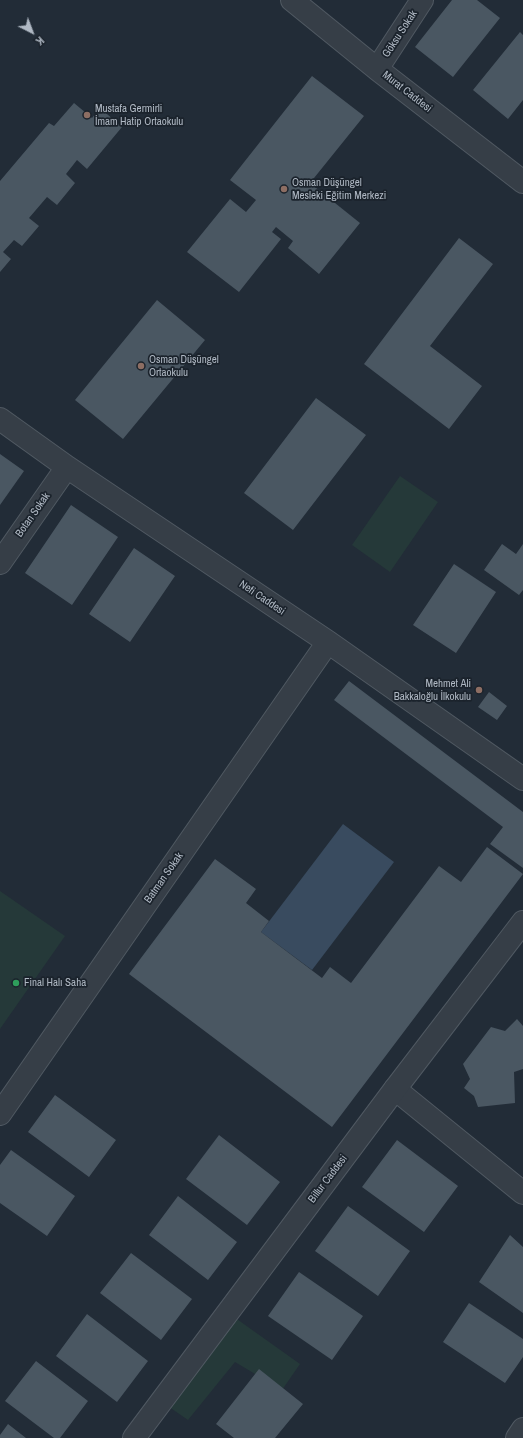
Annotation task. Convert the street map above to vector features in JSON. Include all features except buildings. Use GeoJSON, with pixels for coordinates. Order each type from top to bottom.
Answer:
{"type":"FeatureCollection","features":[{"type":"Feature","properties":{"kind":"street","name":"Murat Caddesi"},"geometry":{"type":"LineString","coordinates":[[292,0],[377,69],[523,182]]}},
{"type":"Feature","properties":{"kind":"street","name":"Göksu Sokak"},"geometry":{"type":"LineString","coordinates":[[377,69],[422,0]]}},
{"type":"Feature","properties":{"kind":"street","name":"Nefi Caddesi"},"geometry":{"type":"LineString","coordinates":[[0,419],[67,467],[328,642],[523,779]]}},
{"type":"Feature","properties":{"kind":"street","name":"Botan Sokak"},"geometry":{"type":"LineString","coordinates":[[0,563],[67,467]]}},
{"type":"Feature","properties":{"kind":"street","name":"Batman Sokak"},"geometry":{"type":"LineString","coordinates":[[0,1114],[328,642]]}},
{"type":"Feature","properties":{"kind":"street","name":"Billur Caddesi"},"geometry":{"type":"LineString","coordinates":[[134,1438],[395,1089],[523,922]]}},
{"type":"Feature","properties":{"kind":"street"},"geometry":{"type":"LineString","coordinates":[[395,1089],[523,1193]]}},
{"type":"Feature","properties":{"kind":"street"},"geometry":{"type":"LineString","coordinates":[[517,1438],[523,1429]]}},
{"type":"Feature","properties":{"kind":"green space"},"geometry":{"type":"Polygon","coordinates":[[[400,476],[438,502],[390,572],[352,545],[400,476]]]}},
{"type":"Feature","properties":{"kind":"green space","name":"Final Halı Saha"},"geometry":{"type":"Polygon","coordinates":[[[0,891],[65,936],[0,1029],[0,891]]]}},
{"type":"Feature","properties":{"kind":"green space"},"geometry":{"type":"Polygon","coordinates":[[[227,1312],[300,1364],[282,1390],[235,1362],[188,1420],[159,1400],[227,1312]]]}},
{"type":"Feature","properties":{"kind":"water"},"geometry":{"type":"Polygon","coordinates":[[[343,824],[394,862],[312,970],[261,932],[343,824]]]}},
{"type":"Feature","properties":{"kind":"place","name":"Mustafa Germirli İmam Hatip Ortaokulu"},"geometry":{"type":"Point","coordinates":[87,115]}},
{"type":"Feature","properties":{"kind":"place","name":"Osman Düşüngel Mesleki Eğitim Merkezi"},"geometry":{"type":"Point","coordinates":[284,189]}},
{"type":"Feature","properties":{"kind":"place","name":"Osman Düşüngel Ortaokulu"},"geometry":{"type":"Point","coordinates":[141,366]}},
{"type":"Feature","properties":{"kind":"place","name":"Mehmet Ali Bakkaloğlu İlkokulu"},"geometry":{"type":"Point","coordinates":[479,690]}},
{"type":"Feature","properties":{"kind":"place","name":"Final Halı Saha"},"geometry":{"type":"Point","coordinates":[16,983]}}]}
